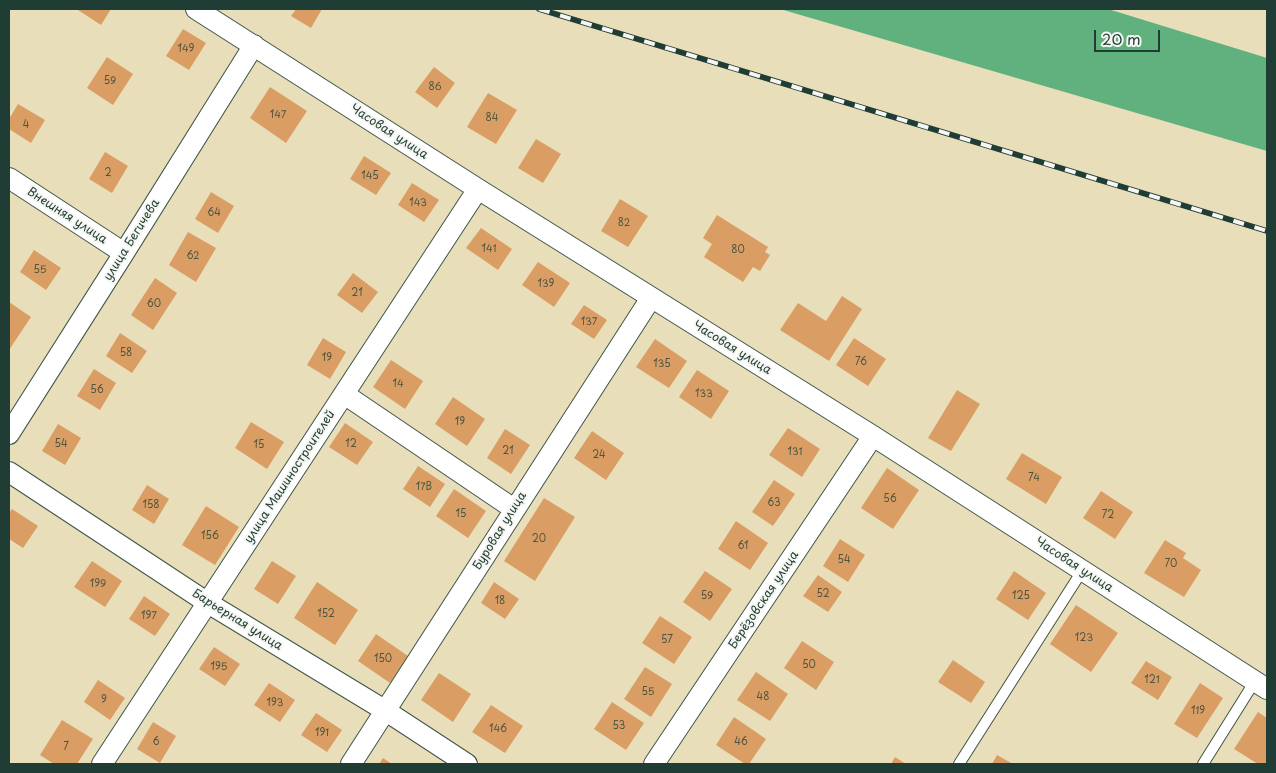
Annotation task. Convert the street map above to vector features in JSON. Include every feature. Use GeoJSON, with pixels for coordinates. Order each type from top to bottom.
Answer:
{"type":"FeatureCollection","features":[{"type":"Feature","properties":{"kind":"street","name":"Часовая улица"},"geometry":{"type":"LineString","coordinates":[[196,9],[478,189],[873,436],[1261,685]]}},
{"type":"Feature","properties":{"kind":"street","name":"улица Бегичева"},"geometry":{"type":"LineString","coordinates":[[9,434],[254,45]]}},
{"type":"Feature","properties":{"kind":"street","name":"Внешняя улица"},"geometry":{"type":"LineString","coordinates":[[9,178],[124,253]]}},
{"type":"Feature","properties":{"kind":"street","name":"улица Машиностроителей"},"geometry":{"type":"LineString","coordinates":[[102,764],[478,189]]}},
{"type":"Feature","properties":{"kind":"street","name":"Буровая улица"},"geometry":{"type":"LineString","coordinates":[[351,764],[651,298]]}},
{"type":"Feature","properties":{"kind":"street"},"geometry":{"type":"LineString","coordinates":[[344,394],[514,509]]}},
{"type":"Feature","properties":{"kind":"street","name":"Берёзовская улица"},"geometry":{"type":"LineString","coordinates":[[654,764],[873,436]]}},
{"type":"Feature","properties":{"kind":"street","name":"Барьерная улица"},"geometry":{"type":"LineString","coordinates":[[9,472],[208,603],[386,711],[467,764]]}},
{"type":"Feature","properties":{"kind":"lane"},"geometry":{"type":"LineString","coordinates":[[959,764],[1082,570]]}},
{"type":"Feature","properties":{"kind":"lane"},"geometry":{"type":"LineString","coordinates":[[1203,764],[1261,685]]}},
{"type":"Feature","properties":{"kind":"green space"},"geometry":{"type":"Polygon","coordinates":[[[780,9],[1108,9],[1267,58],[1267,151],[780,9]]]}},
{"type":"Feature","properties":{"kind":"building"},"geometry":{"type":"Polygon","coordinates":[[[79,9],[111,9],[101,25],[79,9]]]}},
{"type":"Feature","properties":{"kind":"building"},"geometry":{"type":"Polygon","coordinates":[[[296,9],[322,9],[311,28],[291,16],[296,9]]]}},
{"type":"Feature","properties":{"kind":"building"},"geometry":{"type":"Polygon","coordinates":[[[183,29],[206,43],[189,70],[166,56],[183,29]]]}},
{"type":"Feature","properties":{"kind":"building"},"geometry":{"type":"Polygon","coordinates":[[[107,57],[133,74],[113,105],[87,88],[107,57]]]}},
{"type":"Feature","properties":{"kind":"building"},"geometry":{"type":"Polygon","coordinates":[[[434,67],[455,83],[437,108],[415,92],[434,67]]]}},
{"type":"Feature","properties":{"kind":"building"},"geometry":{"type":"Polygon","coordinates":[[[270,87],[307,111],[286,143],[250,118],[270,87]]]}},
{"type":"Feature","properties":{"kind":"building"},"geometry":{"type":"Polygon","coordinates":[[[488,93],[517,110],[496,144],[467,127],[488,93]]]}},
{"type":"Feature","properties":{"kind":"building"},"geometry":{"type":"Polygon","coordinates":[[[18,104],[45,120],[31,143],[9,129],[9,119],[18,104]]]}},
{"type":"Feature","properties":{"kind":"building"},"geometry":{"type":"Polygon","coordinates":[[[536,139],[561,154],[543,183],[518,168],[536,139]]]}},
{"type":"Feature","properties":{"kind":"building"},"geometry":{"type":"Polygon","coordinates":[[[105,152],[128,166],[112,193],[89,179],[105,152]]]}},
{"type":"Feature","properties":{"kind":"building"},"geometry":{"type":"Polygon","coordinates":[[[364,156],[391,173],[376,195],[350,179],[364,156]]]}},
{"type":"Feature","properties":{"kind":"building"},"geometry":{"type":"Polygon","coordinates":[[[412,183],[439,200],[424,222],[398,205],[412,183]]]}},
{"type":"Feature","properties":{"kind":"building"},"geometry":{"type":"Polygon","coordinates":[[[211,192],[234,206],[218,233],[195,219],[211,192]]]}},
{"type":"Feature","properties":{"kind":"building"},"geometry":{"type":"Polygon","coordinates":[[[620,199],[648,216],[628,247],[601,231],[620,199]]]}},
{"type":"Feature","properties":{"kind":"building"},"geometry":{"type":"Polygon","coordinates":[[[717,215],[768,247],[765,252],[770,255],[760,271],[753,267],[743,282],[704,257],[712,244],[703,238],[717,215]]]}},
{"type":"Feature","properties":{"kind":"building"},"geometry":{"type":"Polygon","coordinates":[[[481,228],[512,249],[498,270],[466,248],[481,228]]]}},
{"type":"Feature","properties":{"kind":"building"},"geometry":{"type":"Polygon","coordinates":[[[188,232],[216,248],[196,282],[169,265],[188,232]]]}},
{"type":"Feature","properties":{"kind":"building"},"geometry":{"type":"Polygon","coordinates":[[[34,250],[61,268],[46,290],[20,272],[34,250]]]}},
{"type":"Feature","properties":{"kind":"building"},"geometry":{"type":"Polygon","coordinates":[[[538,262],[570,283],[554,307],[522,285],[538,262]]]}},
{"type":"Feature","properties":{"kind":"building"},"geometry":{"type":"Polygon","coordinates":[[[353,273],[378,292],[362,313],[337,295],[353,273]]]}},
{"type":"Feature","properties":{"kind":"building"},"geometry":{"type":"Polygon","coordinates":[[[155,278],[177,293],[153,330],[131,315],[155,278]]]}},
{"type":"Feature","properties":{"kind":"building"},"geometry":{"type":"Polygon","coordinates":[[[842,296],[862,309],[829,361],[780,330],[798,303],[826,321],[842,296]]]}},
{"type":"Feature","properties":{"kind":"building"},"geometry":{"type":"Polygon","coordinates":[[[9,302],[31,317],[9,350],[9,302]]]}},
{"type":"Feature","properties":{"kind":"building"},"geometry":{"type":"Polygon","coordinates":[[[584,305],[607,320],[594,339],[571,324],[584,305]]]}},
{"type":"Feature","properties":{"kind":"building"},"geometry":{"type":"Polygon","coordinates":[[[120,333],[147,351],[132,373],[106,356],[120,333]]]}},
{"type":"Feature","properties":{"kind":"building"},"geometry":{"type":"Polygon","coordinates":[[[323,338],[346,352],[330,379],[307,365],[323,338]]]}},
{"type":"Feature","properties":{"kind":"building"},"geometry":{"type":"Polygon","coordinates":[[[854,338],[886,359],[868,386],[836,365],[854,338]]]}},
{"type":"Feature","properties":{"kind":"building"},"geometry":{"type":"Polygon","coordinates":[[[655,339],[687,361],[669,388],[636,367],[655,339]]]}},
{"type":"Feature","properties":{"kind":"building"},"geometry":{"type":"Polygon","coordinates":[[[391,360],[423,381],[405,409],[373,387],[391,360]]]}},
{"type":"Feature","properties":{"kind":"building"},"geometry":{"type":"Polygon","coordinates":[[[94,369],[116,383],[100,410],[77,396],[94,369]]]}},
{"type":"Feature","properties":{"kind":"building"},"geometry":{"type":"Polygon","coordinates":[[[697,370],[729,391],[711,419],[679,397],[697,370]]]}},
{"type":"Feature","properties":{"kind":"building"},"geometry":{"type":"Polygon","coordinates":[[[957,390],[980,404],[951,451],[928,438],[957,390]]]}},
{"type":"Feature","properties":{"kind":"building"},"geometry":{"type":"Polygon","coordinates":[[[453,397],[485,419],[467,446],[435,424],[453,397]]]}},
{"type":"Feature","properties":{"kind":"building"},"geometry":{"type":"Polygon","coordinates":[[[251,422],[284,442],[267,469],[235,448],[251,422]]]}},
{"type":"Feature","properties":{"kind":"building"},"geometry":{"type":"Polygon","coordinates":[[[345,423],[373,442],[357,465],[329,447],[345,423]]]}},
{"type":"Feature","properties":{"kind":"building"},"geometry":{"type":"Polygon","coordinates":[[[58,424],[81,438],[65,465],[42,451],[58,424]]]}},
{"type":"Feature","properties":{"kind":"building"},"geometry":{"type":"Polygon","coordinates":[[[788,428],[820,449],[802,477],[769,455],[788,428]]]}},
{"type":"Feature","properties":{"kind":"building"},"geometry":{"type":"Polygon","coordinates":[[[505,429],[530,445],[511,474],[487,458],[505,429]]]}},
{"type":"Feature","properties":{"kind":"building"},"geometry":{"type":"Polygon","coordinates":[[[592,431],[624,453],[606,480],[574,458],[592,431]]]}},
{"type":"Feature","properties":{"kind":"building"},"geometry":{"type":"Polygon","coordinates":[[[1022,453],[1062,477],[1046,504],[1006,479],[1022,453]]]}},
{"type":"Feature","properties":{"kind":"building"},"geometry":{"type":"Polygon","coordinates":[[[418,466],[445,484],[430,507],[403,489],[418,466]]]}},
{"type":"Feature","properties":{"kind":"building"},"geometry":{"type":"Polygon","coordinates":[[[887,468],[919,490],[893,529],[861,508],[887,468]]]}},
{"type":"Feature","properties":{"kind":"building"},"geometry":{"type":"Polygon","coordinates":[[[774,480],[795,494],[773,526],[752,512],[774,480]]]}},
{"type":"Feature","properties":{"kind":"building"},"geometry":{"type":"Polygon","coordinates":[[[147,485],[169,499],[154,524],[132,510],[147,485]]]}},
{"type":"Feature","properties":{"kind":"building"},"geometry":{"type":"Polygon","coordinates":[[[454,489],[486,511],[468,538],[436,516],[454,489]]]}},
{"type":"Feature","properties":{"kind":"building"},"geometry":{"type":"Polygon","coordinates":[[[1101,491],[1133,512],[1115,539],[1083,518],[1101,491]]]}},
{"type":"Feature","properties":{"kind":"building"},"geometry":{"type":"Polygon","coordinates":[[[544,498],[575,517],[535,581],[504,561],[544,498]]]}},
{"type":"Feature","properties":{"kind":"building"},"geometry":{"type":"Polygon","coordinates":[[[206,506],[239,527],[215,565],[182,545],[206,506]]]}},
{"type":"Feature","properties":{"kind":"building"},"geometry":{"type":"Polygon","coordinates":[[[12,509],[38,526],[23,548],[9,539],[9,513],[12,509]]]}},
{"type":"Feature","properties":{"kind":"building"},"geometry":{"type":"Polygon","coordinates":[[[736,521],[768,543],[750,570],[718,549],[736,521]]]}},
{"type":"Feature","properties":{"kind":"building"},"geometry":{"type":"Polygon","coordinates":[[[840,539],[865,555],[848,582],[823,566],[840,539]]]}},
{"type":"Feature","properties":{"kind":"building"},"geometry":{"type":"Polygon","coordinates":[[[1165,540],[1186,553],[1183,558],[1201,570],[1184,597],[1144,573],[1165,540]]]}},
{"type":"Feature","properties":{"kind":"building"},"geometry":{"type":"Polygon","coordinates":[[[92,561],[122,581],[105,607],[74,587],[92,561]]]}},
{"type":"Feature","properties":{"kind":"building"},"geometry":{"type":"Polygon","coordinates":[[[272,561],[296,576],[278,604],[254,589],[272,561]]]}},
{"type":"Feature","properties":{"kind":"building"},"geometry":{"type":"Polygon","coordinates":[[[705,571],[732,589],[710,621],[683,602],[705,571]]]}},
{"type":"Feature","properties":{"kind":"building"},"geometry":{"type":"Polygon","coordinates":[[[1014,571],[1046,593],[1028,620],[996,599],[1014,571]]]}},
{"type":"Feature","properties":{"kind":"building"},"geometry":{"type":"Polygon","coordinates":[[[818,575],[842,592],[828,612],[803,596],[818,575]]]}},
{"type":"Feature","properties":{"kind":"building"},"geometry":{"type":"Polygon","coordinates":[[[317,582],[358,610],[335,645],[294,618],[317,582]]]}},
{"type":"Feature","properties":{"kind":"building"},"geometry":{"type":"Polygon","coordinates":[[[494,582],[519,599],[505,619],[481,603],[494,582]]]}},
{"type":"Feature","properties":{"kind":"building"},"geometry":{"type":"Polygon","coordinates":[[[144,596],[170,614],[155,636],[129,619],[144,596]]]}},
{"type":"Feature","properties":{"kind":"building"},"geometry":{"type":"Polygon","coordinates":[[[1076,605],[1118,633],[1091,672],[1050,644],[1076,605]]]}},
{"type":"Feature","properties":{"kind":"building"},"geometry":{"type":"Polygon","coordinates":[[[660,616],[692,637],[674,664],[642,643],[660,616]]]}},
{"type":"Feature","properties":{"kind":"building"},"geometry":{"type":"Polygon","coordinates":[[[376,634],[408,656],[390,683],[358,661],[376,634]]]}},
{"type":"Feature","properties":{"kind":"building"},"geometry":{"type":"Polygon","coordinates":[[[802,641],[834,662],[816,690],[784,668],[802,641]]]}},
{"type":"Feature","properties":{"kind":"building"},"geometry":{"type":"Polygon","coordinates":[[[214,647],[240,664],[225,686],[199,669],[214,647]]]}},
{"type":"Feature","properties":{"kind":"building"},"geometry":{"type":"Polygon","coordinates":[[[953,660],[985,682],[971,703],[938,682],[953,660]]]}},
{"type":"Feature","properties":{"kind":"building"},"geometry":{"type":"Polygon","coordinates":[[[1146,661],[1172,677],[1158,700],[1131,683],[1146,661]]]}},
{"type":"Feature","properties":{"kind":"building"},"geometry":{"type":"Polygon","coordinates":[[[645,667],[672,684],[651,717],[624,699],[645,667]]]}},
{"type":"Feature","properties":{"kind":"building"},"geometry":{"type":"Polygon","coordinates":[[[756,672],[788,694],[770,721],[737,700],[756,672]]]}},
{"type":"Feature","properties":{"kind":"building"},"geometry":{"type":"Polygon","coordinates":[[[439,673],[471,694],[453,722],[421,700],[439,673]]]}},
{"type":"Feature","properties":{"kind":"building"},"geometry":{"type":"Polygon","coordinates":[[[98,680],[125,698],[110,720],[84,702],[98,680]]]}},
{"type":"Feature","properties":{"kind":"building"},"geometry":{"type":"Polygon","coordinates":[[[269,683],[295,700],[280,722],[254,705],[269,683]]]}},
{"type":"Feature","properties":{"kind":"building"},"geometry":{"type":"Polygon","coordinates":[[[1200,683],[1223,698],[1197,738],[1174,724],[1200,683]]]}},
{"type":"Feature","properties":{"kind":"building"},"geometry":{"type":"Polygon","coordinates":[[[612,702],[644,723],[626,750],[594,729],[612,702]]]}},
{"type":"Feature","properties":{"kind":"building"},"geometry":{"type":"Polygon","coordinates":[[[491,705],[523,726],[505,753],[472,732],[491,705]]]}},
{"type":"Feature","properties":{"kind":"building"},"geometry":{"type":"Polygon","coordinates":[[[1258,712],[1267,718],[1267,764],[1258,764],[1234,749],[1258,712]]]}},
{"type":"Feature","properties":{"kind":"building"},"geometry":{"type":"Polygon","coordinates":[[[316,713],[342,730],[327,752],[301,735],[316,713]]]}},
{"type":"Feature","properties":{"kind":"building"},"geometry":{"type":"Polygon","coordinates":[[[734,717],[766,739],[749,764],[745,764],[716,745],[734,717]]]}},
{"type":"Feature","properties":{"kind":"building"},"geometry":{"type":"Polygon","coordinates":[[[62,720],[93,739],[77,764],[54,764],[40,755],[62,720]]]}},
{"type":"Feature","properties":{"kind":"building"},"geometry":{"type":"Polygon","coordinates":[[[153,722],[176,736],[160,763],[137,749],[153,722]]]}},
{"type":"Feature","properties":{"kind":"building"},"geometry":{"type":"Polygon","coordinates":[[[997,755],[1013,764],[992,764],[997,755]]]}},
{"type":"Feature","properties":{"kind":"building"},"geometry":{"type":"Polygon","coordinates":[[[895,757],[906,764],[891,764],[895,757]]]}},
{"type":"Feature","properties":{"kind":"building"},"geometry":{"type":"Polygon","coordinates":[[[383,758],[392,764],[379,764],[383,758]]]}},
{"type":"Feature","properties":{"kind":"railway"},"geometry":{"type":"LineString","coordinates":[[539,9],[1267,231]]}}]}
